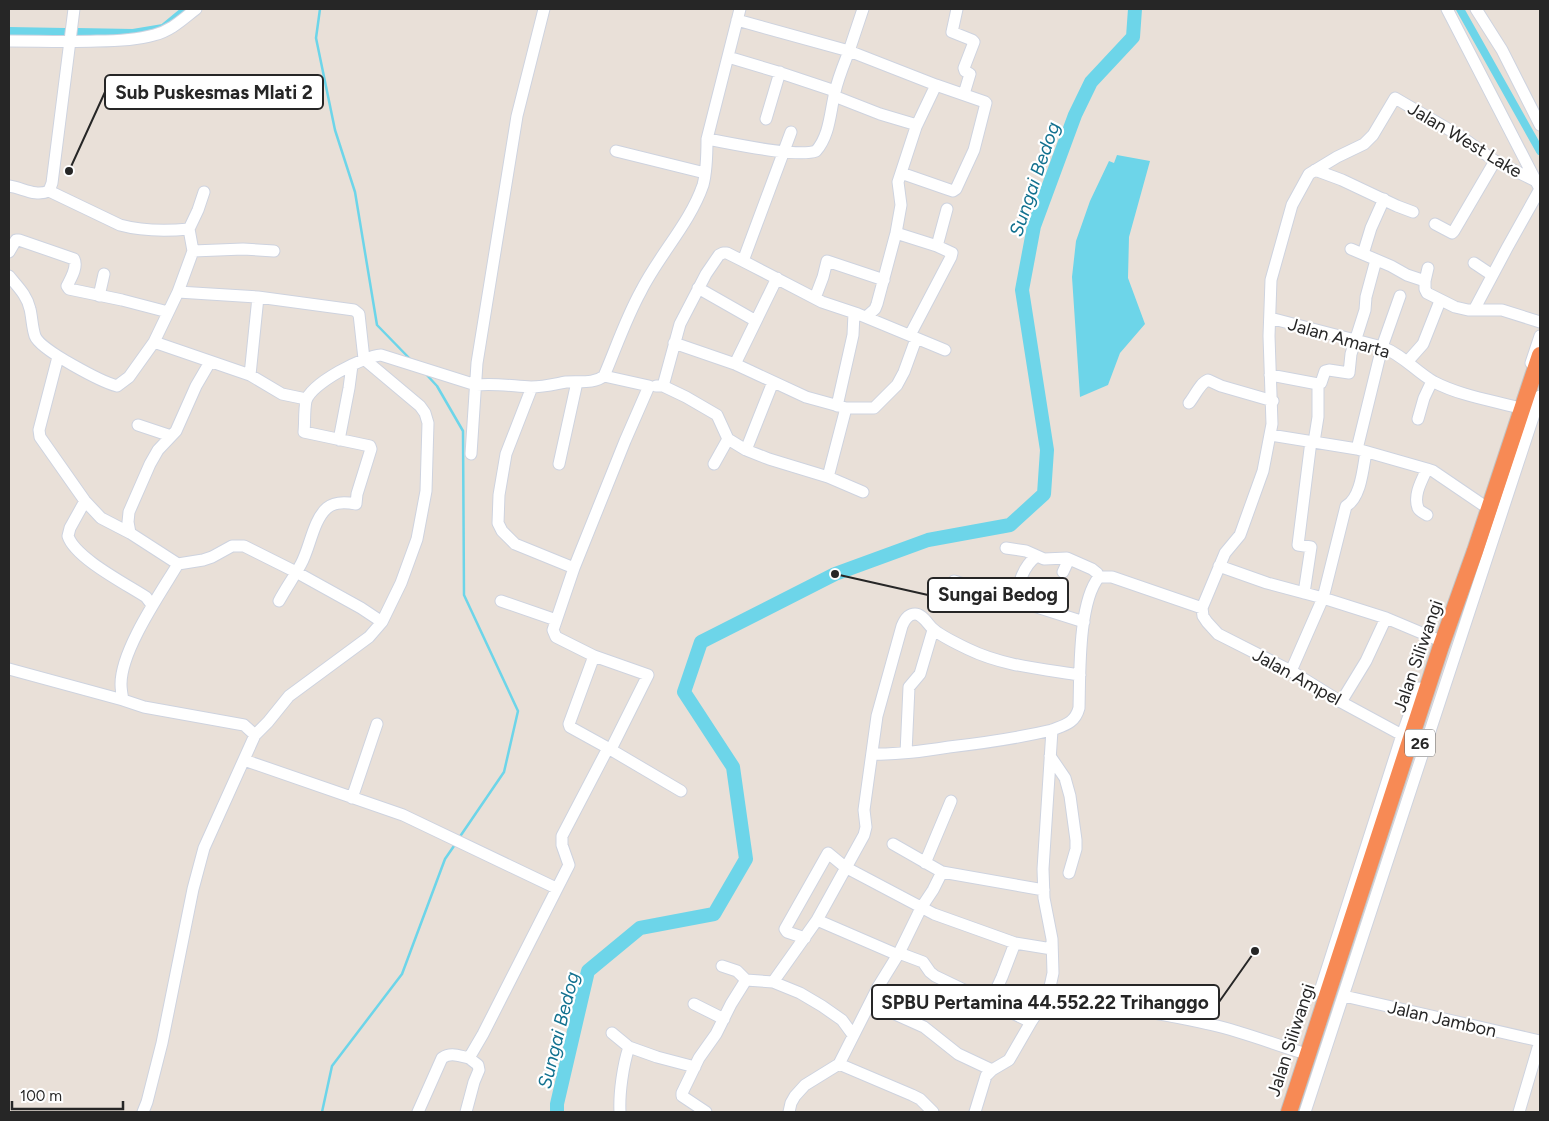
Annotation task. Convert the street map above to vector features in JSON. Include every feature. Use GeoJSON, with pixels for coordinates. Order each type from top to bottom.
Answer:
{"type":"FeatureCollection","features":[{"type":"Feature","properties":{"kind":"highway","name":"Jalan Siliwangi"},"geometry":{"type":"LineString","coordinates":[[1288,1112],[1437,643],[1472,571],[1479,552],[1540,355]]}},
{"type":"Feature","properties":{"kind":"highway","name":"Jalan Siliwangi"},"geometry":{"type":"LineString","coordinates":[[1500,486],[1540,373]]}},
{"type":"Feature","properties":{"kind":"highway","name":"Jalan Siliwangi"},"geometry":{"type":"LineString","coordinates":[[1298,1112],[1449,664],[1468,604],[1472,571]]}},
{"type":"Feature","properties":{"kind":"street"},"geometry":{"type":"LineString","coordinates":[[9,40],[70,38],[118,40],[155,35],[171,28],[196,9]]}},
{"type":"Feature","properties":{"kind":"street"},"geometry":{"type":"LineString","coordinates":[[471,454],[477,363],[517,116],[544,9]]}},
{"type":"Feature","properties":{"kind":"street"},"geometry":{"type":"LineString","coordinates":[[707,139],[783,152],[816,152],[829,126],[834,93],[863,9]]}},
{"type":"Feature","properties":{"kind":"street"},"geometry":{"type":"LineString","coordinates":[[957,9],[952,32],[974,42],[964,68],[964,71],[970,74],[964,94]]}},
{"type":"Feature","properties":{"kind":"street"},"geometry":{"type":"LineString","coordinates":[[1446,9],[1539,187],[1474,310]]}},
{"type":"Feature","properties":{"kind":"street"},"geometry":{"type":"LineString","coordinates":[[1476,9],[1502,50],[1540,125]]}},
{"type":"Feature","properties":{"kind":"street"},"geometry":{"type":"LineString","coordinates":[[9,186],[42,194],[49,191],[52,183],[73,12]]}},
{"type":"Feature","properties":{"kind":"street"},"geometry":{"type":"LineString","coordinates":[[604,376],[639,293],[654,266],[690,213],[703,185],[707,139],[739,14],[849,51],[985,102],[986,105],[974,150],[956,189],[953,191],[947,190],[901,173]]}},
{"type":"Feature","properties":{"kind":"street"},"geometry":{"type":"LineString","coordinates":[[728,57],[780,72],[834,93],[880,114],[917,125]]}},
{"type":"Feature","properties":{"kind":"street"},"geometry":{"type":"LineString","coordinates":[[766,119],[780,72]]}},
{"type":"Feature","properties":{"kind":"street"},"geometry":{"type":"LineString","coordinates":[[866,317],[875,309],[877,304],[896,233],[901,205],[898,188],[901,173],[917,125],[936,85]]}},
{"type":"Feature","properties":{"kind":"street","name":"Jalan West Lake"},"geometry":{"type":"LineString","coordinates":[[1315,170],[1364,144],[1382,122],[1395,98],[1452,131],[1539,187]]}},
{"type":"Feature","properties":{"kind":"street"},"geometry":{"type":"LineString","coordinates":[[743,261],[790,132]]}},
{"type":"Feature","properties":{"kind":"street"},"geometry":{"type":"LineString","coordinates":[[616,152],[705,173]]}},
{"type":"Feature","properties":{"kind":"street"},"geometry":{"type":"LineString","coordinates":[[1435,224],[1452,233],[1495,160]]}},
{"type":"Feature","properties":{"kind":"street"},"geometry":{"type":"LineString","coordinates":[[873,754],[906,753],[1017,738],[1067,725],[1076,716],[1078,708],[1084,622],[1094,583],[1099,577],[1112,577],[1202,608],[1225,553],[1240,535],[1263,471],[1270,434],[1272,401],[1270,376],[1271,280],[1292,205],[1309,174],[1315,170],[1342,180],[1412,212]]}},
{"type":"Feature","properties":{"kind":"street"},"geometry":{"type":"LineString","coordinates":[[49,191],[130,227],[140,229],[190,229]]}},
{"type":"Feature","properties":{"kind":"street"},"geometry":{"type":"LineString","coordinates":[[9,276],[21,290],[30,307],[35,336],[38,341],[58,357],[117,386],[129,377],[154,342],[178,292],[194,251],[190,229],[204,192]]}},
{"type":"Feature","properties":{"kind":"street"},"geometry":{"type":"LineString","coordinates":[[1363,254],[1371,228],[1384,199]]}},
{"type":"Feature","properties":{"kind":"street"},"geometry":{"type":"LineString","coordinates":[[936,246],[948,208]]}},
{"type":"Feature","properties":{"kind":"street"},"geometry":{"type":"LineString","coordinates":[[674,343],[734,364],[806,397],[841,407],[875,408],[896,385],[904,372],[913,337],[952,253],[896,233]]}},
{"type":"Feature","properties":{"kind":"street"},"geometry":{"type":"LineString","coordinates":[[9,252],[16,240],[20,240],[74,259],[76,266],[68,288],[168,312]]}},
{"type":"Feature","properties":{"kind":"street"},"geometry":{"type":"LineString","coordinates":[[194,251],[243,249],[274,251]]}},
{"type":"Feature","properties":{"kind":"street"},"geometry":{"type":"LineString","coordinates":[[1351,249],[1407,275],[1425,281]]}},
{"type":"Feature","properties":{"kind":"street"},"geometry":{"type":"LineString","coordinates":[[663,386],[680,324],[698,288],[719,255],[723,253],[727,253],[814,298],[866,317],[945,350]]}},
{"type":"Feature","properties":{"kind":"street"},"geometry":{"type":"LineString","coordinates":[[1304,593],[1311,547],[1298,544],[1318,417],[1318,384],[1321,383],[1325,371],[1349,373],[1355,340],[1365,310],[1366,297],[1376,260]]}},
{"type":"Feature","properties":{"kind":"street"},"geometry":{"type":"LineString","coordinates":[[814,298],[823,277],[827,261],[884,280]]}},
{"type":"Feature","properties":{"kind":"street"},"geometry":{"type":"LineString","coordinates":[[1474,263],[1492,275]]}},
{"type":"Feature","properties":{"kind":"street"},"geometry":{"type":"LineString","coordinates":[[1428,268],[1425,289],[1427,293],[1440,301],[1455,308],[1502,310],[1540,322]]}},
{"type":"Feature","properties":{"kind":"street"},"geometry":{"type":"LineString","coordinates":[[100,296],[104,274]]}},
{"type":"Feature","properties":{"kind":"street"},"geometry":{"type":"LineString","coordinates":[[734,364],[777,278]]}},
{"type":"Feature","properties":{"kind":"street"},"geometry":{"type":"LineString","coordinates":[[698,288],[756,321]]}},
{"type":"Feature","properties":{"kind":"street"},"geometry":{"type":"LineString","coordinates":[[143,1112],[148,1102],[162,1043],[193,889],[204,848],[218,814],[255,735],[289,696],[369,637],[401,583],[417,539],[426,491],[428,423],[425,413],[420,406],[364,359],[358,314],[354,310],[258,297],[178,292]]}},
{"type":"Feature","properties":{"kind":"street"},"geometry":{"type":"LineString","coordinates":[[1291,671],[1323,598],[1346,506],[1352,503],[1357,494],[1362,450],[1382,347],[1400,296]]}},
{"type":"Feature","properties":{"kind":"street"},"geometry":{"type":"LineString","coordinates":[[250,375],[258,297]]}},
{"type":"Feature","properties":{"kind":"street"},"geometry":{"type":"LineString","coordinates":[[1407,362],[1423,344],[1440,301]]}},
{"type":"Feature","properties":{"kind":"street"},"geometry":{"type":"LineString","coordinates":[[828,477],[853,334],[854,313]]}},
{"type":"Feature","properties":{"kind":"street","name":"Jalan Amarta"},"geometry":{"type":"LineString","coordinates":[[1270,318],[1382,347],[1394,352],[1432,380],[1454,391],[1516,408]]}},
{"type":"Feature","properties":{"kind":"street"},"geometry":{"type":"LineString","coordinates":[[1468,604],[1500,486],[1516,408],[1540,336]]}},
{"type":"Feature","properties":{"kind":"street"},"geometry":{"type":"LineString","coordinates":[[154,342],[250,375],[282,394],[306,400]]}},
{"type":"Feature","properties":{"kind":"street"},"geometry":{"type":"LineString","coordinates":[[279,601],[301,564],[318,520],[325,509],[333,504],[342,502],[356,504],[357,494],[371,447],[304,432],[306,400],[315,390],[340,370],[372,355],[381,355],[476,385],[510,384],[532,387],[596,380],[604,376],[649,386],[663,386],[717,415],[728,439],[746,450],[828,477],[863,492]]}},
{"type":"Feature","properties":{"kind":"street"},"geometry":{"type":"LineString","coordinates":[[58,357],[39,430],[40,438],[85,501],[101,518],[130,533],[178,564],[203,560],[232,546],[244,546],[296,572],[379,620]]}},
{"type":"Feature","properties":{"kind":"street"},"geometry":{"type":"LineString","coordinates":[[130,533],[129,512],[150,464],[158,450],[182,420],[196,386],[210,362]]}},
{"type":"Feature","properties":{"kind":"street"},"geometry":{"type":"LineString","coordinates":[[338,440],[352,365]]}},
{"type":"Feature","properties":{"kind":"street"},"geometry":{"type":"LineString","coordinates":[[1270,376],[1318,384]]}},
{"type":"Feature","properties":{"kind":"street"},"geometry":{"type":"LineString","coordinates":[[1189,403],[1203,382],[1208,380],[1272,401]]}},
{"type":"Feature","properties":{"kind":"street"},"geometry":{"type":"LineString","coordinates":[[1418,418],[1432,380]]}},
{"type":"Feature","properties":{"kind":"street"},"geometry":{"type":"LineString","coordinates":[[559,464],[577,382]]}},
{"type":"Feature","properties":{"kind":"street"},"geometry":{"type":"LineString","coordinates":[[746,450],[773,382]]}},
{"type":"Feature","properties":{"kind":"street"},"geometry":{"type":"LineString","coordinates":[[469,1058],[569,865],[562,846],[562,836],[648,675],[594,656],[556,637],[553,630],[574,568],[649,386]]}},
{"type":"Feature","properties":{"kind":"street"},"geometry":{"type":"LineString","coordinates":[[532,387],[506,454],[499,495],[498,523],[502,531],[515,544],[574,568]]}},
{"type":"Feature","properties":{"kind":"street"},"geometry":{"type":"LineString","coordinates":[[1282,1112],[1402,735],[1437,643],[1482,504],[1500,486],[1540,396]]}},
{"type":"Feature","properties":{"kind":"street"},"geometry":{"type":"LineString","coordinates":[[138,425],[171,436]]}},
{"type":"Feature","properties":{"kind":"street"},"geometry":{"type":"LineString","coordinates":[[1270,434],[1362,450],[1426,469],[1482,504]]}},
{"type":"Feature","properties":{"kind":"street"},"geometry":{"type":"LineString","coordinates":[[714,464],[728,439]]}},
{"type":"Feature","properties":{"kind":"street"},"geometry":{"type":"LineString","coordinates":[[1426,469],[1419,486],[1418,501],[1420,510],[1427,515]]}},
{"type":"Feature","properties":{"kind":"street"},"geometry":{"type":"LineString","coordinates":[[85,501],[70,528],[68,536],[72,546],[88,559],[146,597],[152,605]]}},
{"type":"Feature","properties":{"kind":"street"},"geometry":{"type":"LineString","coordinates":[[1006,548],[1026,551],[1044,559],[1069,559],[1092,569],[1099,577]]}},
{"type":"Feature","properties":{"kind":"street"},"geometry":{"type":"LineString","coordinates":[[1018,602],[1017,595],[1024,571],[1037,556]]}},
{"type":"Feature","properties":{"kind":"street"},"geometry":{"type":"LineString","coordinates":[[1063,572],[1069,559]]}},
{"type":"Feature","properties":{"kind":"street"},"geometry":{"type":"LineString","coordinates":[[123,700],[121,683],[127,654],[152,605],[178,564]]}},
{"type":"Feature","properties":{"kind":"street"},"geometry":{"type":"LineString","coordinates":[[1219,566],[1267,583],[1386,618],[1437,643]]}},
{"type":"Feature","properties":{"kind":"street"},"geometry":{"type":"LineString","coordinates":[[954,581],[1084,622]]}},
{"type":"Feature","properties":{"kind":"street"},"geometry":{"type":"LineString","coordinates":[[501,601],[556,620]]}},
{"type":"Feature","properties":{"kind":"street","name":"Jalan Ampel"},"geometry":{"type":"LineString","coordinates":[[1202,608],[1206,622],[1218,634],[1291,671],[1341,702],[1402,735]]}},
{"type":"Feature","properties":{"kind":"street"},"geometry":{"type":"LineString","coordinates":[[773,982],[817,920],[864,835],[866,827],[864,810],[877,716],[902,626],[910,616],[917,614],[933,630],[991,660],[1080,675]]}},
{"type":"Feature","properties":{"kind":"street"},"geometry":{"type":"LineString","coordinates":[[1341,702],[1366,661],[1386,618]]}},
{"type":"Feature","properties":{"kind":"street"},"geometry":{"type":"LineString","coordinates":[[906,753],[909,687],[920,674],[933,630]]}},
{"type":"Feature","properties":{"kind":"street"},"geometry":{"type":"LineString","coordinates":[[594,656],[569,724],[570,728],[681,791]]}},
{"type":"Feature","properties":{"kind":"street"},"geometry":{"type":"LineString","coordinates":[[1305,1112],[1344,996],[1449,664]]}},
{"type":"Feature","properties":{"kind":"street"},"geometry":{"type":"LineString","coordinates":[[9,669],[144,707],[244,725],[255,735]]}},
{"type":"Feature","properties":{"kind":"street"},"geometry":{"type":"LineString","coordinates":[[352,798],[377,724]]}},
{"type":"Feature","properties":{"kind":"street"},"geometry":{"type":"LineString","coordinates":[[975,1112],[986,1076],[1009,1060],[1015,1052],[1048,996],[1053,973],[1052,939],[1044,890],[1043,852],[1052,730]]}},
{"type":"Feature","properties":{"kind":"street"},"geometry":{"type":"LineString","coordinates":[[1050,756],[1065,778],[1070,796],[1076,849],[1069,873]]}},
{"type":"Feature","properties":{"kind":"street"},"geometry":{"type":"LineString","coordinates":[[244,760],[404,815],[556,888]]}},
{"type":"Feature","properties":{"kind":"street"},"geometry":{"type":"LineString","coordinates":[[926,863],[951,801]]}},
{"type":"Feature","properties":{"kind":"street"},"geometry":{"type":"LineString","coordinates":[[893,844],[942,872],[1044,890]]}},
{"type":"Feature","properties":{"kind":"street"},"geometry":{"type":"LineString","coordinates":[[805,938],[788,932],[785,929],[828,853],[846,868],[934,914],[1015,943],[1052,949]]}},
{"type":"Feature","properties":{"kind":"street"},"geometry":{"type":"LineString","coordinates":[[789,1112],[790,1103],[805,1085],[840,1064],[878,987],[899,954],[942,872]]}},
{"type":"Feature","properties":{"kind":"street"},"geometry":{"type":"LineString","coordinates":[[817,920],[923,962],[935,976],[1031,1022]]}},
{"type":"Feature","properties":{"kind":"street"},"geometry":{"type":"LineString","coordinates":[[990,1003],[1015,943]]}},
{"type":"Feature","properties":{"kind":"street"},"geometry":{"type":"LineString","coordinates":[[722,966],[736,971],[746,980],[773,982],[800,993],[842,1020],[853,1035]]}},
{"type":"Feature","properties":{"kind":"street"},"geometry":{"type":"LineString","coordinates":[[706,1112],[682,1094],[699,1058],[716,1034],[746,980]]}},
{"type":"Feature","properties":{"kind":"street"},"geometry":{"type":"LineString","coordinates":[[1048,996],[1168,1015],[1215,1025],[1252,1035],[1300,1052]]}},
{"type":"Feature","properties":{"kind":"street","name":"Jalan Jambon"},"geometry":{"type":"LineString","coordinates":[[1344,996],[1540,1041]]}},
{"type":"Feature","properties":{"kind":"street"},"geometry":{"type":"LineString","coordinates":[[694,1004],[724,1019]]}},
{"type":"Feature","properties":{"kind":"street"},"geometry":{"type":"LineString","coordinates":[[895,1014],[924,1027],[958,1054],[992,1070]]}},
{"type":"Feature","properties":{"kind":"street"},"geometry":{"type":"LineString","coordinates":[[612,1033],[629,1047],[657,1058],[695,1067]]}},
{"type":"Feature","properties":{"kind":"street"},"geometry":{"type":"LineString","coordinates":[[1519,1112],[1540,1041]]}},
{"type":"Feature","properties":{"kind":"street"},"geometry":{"type":"LineString","coordinates":[[620,1112],[625,1058],[629,1047]]}},
{"type":"Feature","properties":{"kind":"street"},"geometry":{"type":"LineString","coordinates":[[418,1112],[442,1058],[447,1054],[469,1058],[478,1065],[479,1070],[466,1112]]}},
{"type":"Feature","properties":{"kind":"street"},"geometry":{"type":"LineString","coordinates":[[840,1064],[920,1099],[933,1112]]}},
{"type":"Feature","properties":{"kind":"water"},"geometry":{"type":"Polygon","coordinates":[[[1117,155],[1150,161],[1129,237],[1128,278],[1145,324],[1120,353],[1108,385],[1080,397],[1072,277],[1076,241],[1090,201],[1109,161],[1114,163],[1117,155]]]}},
{"type":"Feature","properties":{"kind":"waterway"},"geometry":{"type":"LineString","coordinates":[[77,32],[133,33],[163,28],[186,9]]}},
{"type":"Feature","properties":{"kind":"waterway"},"geometry":{"type":"LineString","coordinates":[[320,9],[316,38],[335,130],[355,192],[377,325],[412,361]]}},
{"type":"Feature","properties":{"kind":"waterway","name":"Sungai Bedog"},"geometry":{"type":"LineString","coordinates":[[557,1112],[557,1104],[588,971],[640,928],[714,914],[746,859],[733,767],[684,692],[701,642],[835,574],[928,540],[1010,525],[1044,494],[1047,450],[1022,290],[1034,226],[1075,115],[1091,82],[1133,37],[1135,9]]}},
{"type":"Feature","properties":{"kind":"waterway"},"geometry":{"type":"LineString","coordinates":[[1460,9],[1540,151]]}},
{"type":"Feature","properties":{"kind":"waterway"},"geometry":{"type":"LineString","coordinates":[[9,31],[65,32]]}},
{"type":"Feature","properties":{"kind":"waterway"},"geometry":{"type":"LineString","coordinates":[[425,373],[437,386],[463,431],[464,595],[518,711],[504,772],[459,838]]}},
{"type":"Feature","properties":{"kind":"waterway"},"geometry":{"type":"LineString","coordinates":[[322,1112],[332,1066],[402,974],[445,859],[456,843]]}},
{"type":"Feature","properties":{"kind":"place","name":"Sub Puskesmas Mlati 2"},"geometry":{"type":"Point","coordinates":[69,171]}},
{"type":"Feature","properties":{"kind":"place","name":"Sungai Bedog"},"geometry":{"type":"Point","coordinates":[835,574]}},
{"type":"Feature","properties":{"kind":"place","name":"SPBU Pertamina 44.552.22 Trihanggo"},"geometry":{"type":"Point","coordinates":[1255,951]}}]}
